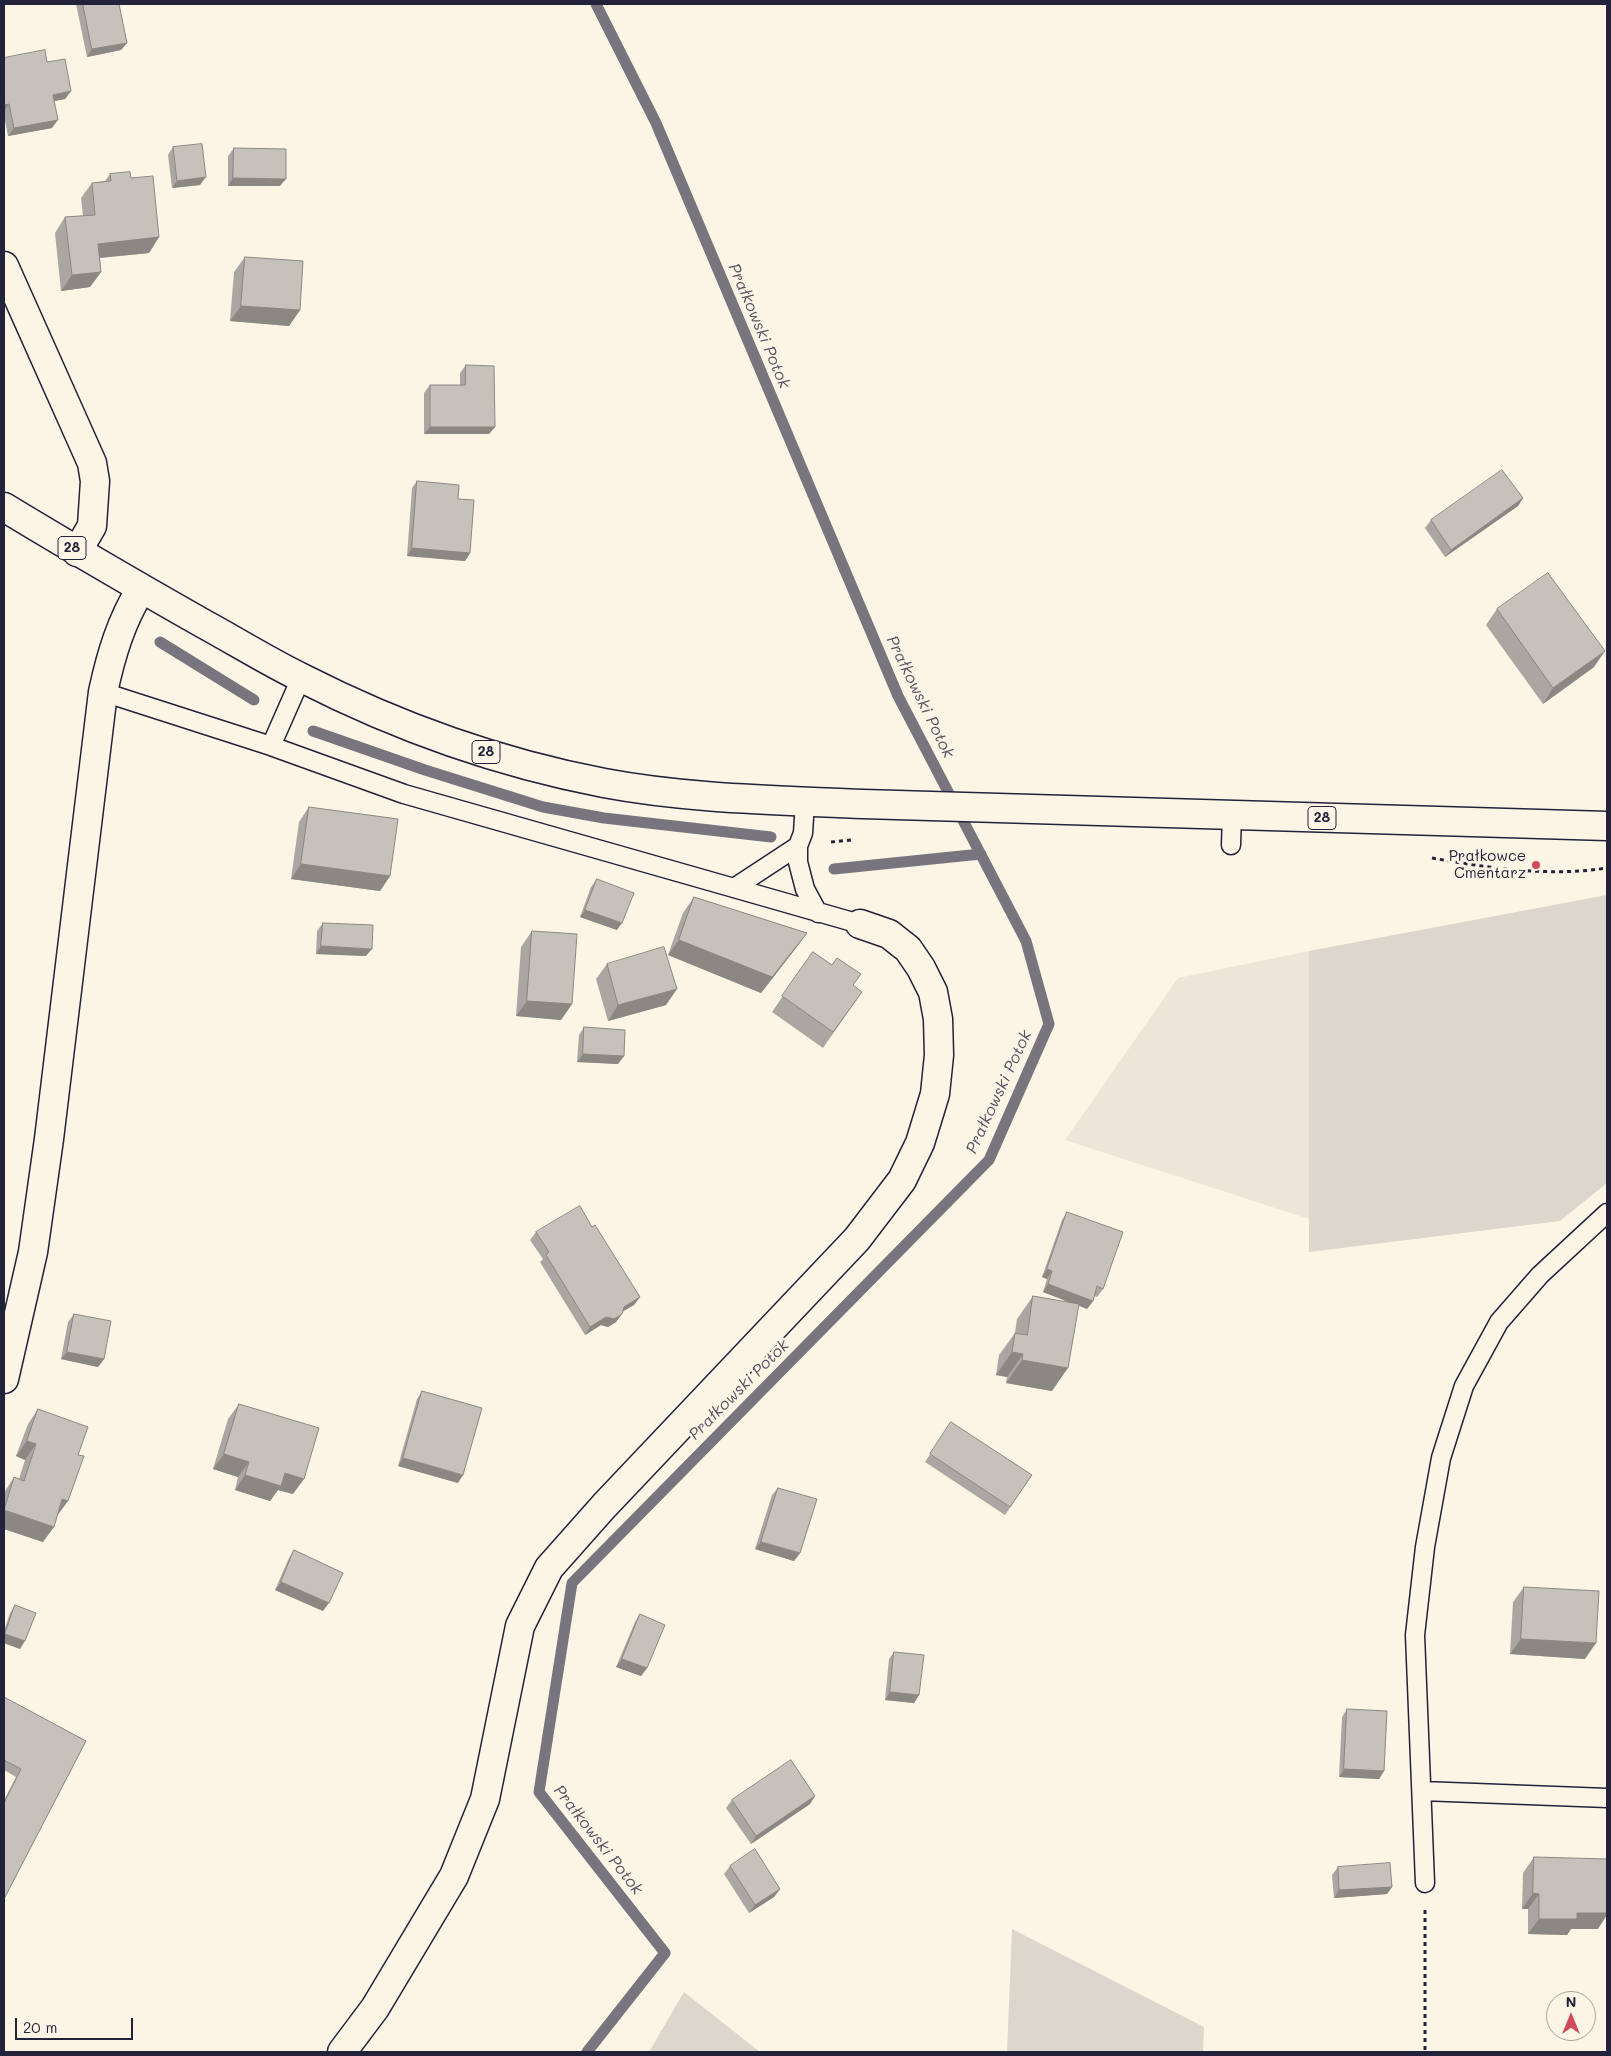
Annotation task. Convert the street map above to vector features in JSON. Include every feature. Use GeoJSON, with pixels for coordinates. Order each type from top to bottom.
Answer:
{"type":"FeatureCollection","features":[{"type":"Feature","properties":{"kind":"street"},"geometry":{"type":"LineString","coordinates":[[4,266],[92,463],[95,481],[92,526],[77,552]]}},
{"type":"Feature","properties":{"kind":"street","name":"28"},"geometry":{"type":"LineString","coordinates":[[4,507],[141,589],[301,678],[382,716],[438,736],[556,771],[604,783],[671,792],[805,802],[1607,826]]}},
{"type":"Feature","properties":{"kind":"street"},"geometry":{"type":"LineString","coordinates":[[4,1379],[20,1313],[37,1225],[104,692],[110,660],[130,607],[141,589]]}},
{"type":"Feature","properties":{"kind":"street"},"geometry":{"type":"LineString","coordinates":[[342,2052],[375,2008],[454,1876],[485,1799],[520,1626],[549,1568],[604,1506],[857,1239],[902,1180],[920,1143],[935,1094],[939,1055],[938,1019],[934,992],[908,949],[889,934],[860,924]]}},
{"type":"Feature","properties":{"kind":"lane"},"geometry":{"type":"LineString","coordinates":[[271,746],[301,678]]}},
{"type":"Feature","properties":{"kind":"lane"},"geometry":{"type":"LineString","coordinates":[[104,692],[271,746],[404,794],[860,924]]}},
{"type":"Feature","properties":{"kind":"lane"},"geometry":{"type":"LineString","coordinates":[[805,802],[803,833],[798,846],[801,877],[818,913]]}},
{"type":"Feature","properties":{"kind":"lane"},"geometry":{"type":"LineString","coordinates":[[1231,844],[1232,815]]}},
{"type":"Feature","properties":{"kind":"lane"},"geometry":{"type":"LineString","coordinates":[[734,888],[798,846]]}},
{"type":"Feature","properties":{"kind":"lane"},"geometry":{"type":"LineString","coordinates":[[1425,1883],[1416,1685],[1416,1625],[1432,1499],[1450,1423],[1464,1386],[1499,1322],[1540,1275],[1607,1213]]}},
{"type":"Feature","properties":{"kind":"lane"},"geometry":{"type":"LineString","coordinates":[[1422,1791],[1607,1798]]}},
{"type":"Feature","properties":{"kind":"path"},"geometry":{"type":"LineString","coordinates":[[1425,1883],[1425,2052]]}},
{"type":"Feature","properties":{"kind":"shaded area"},"geometry":{"type":"Polygon","coordinates":[[[1607,895],[1607,1183],[1560,1221],[1309,1252],[1309,951],[1607,895]]]}},
{"type":"Feature","properties":{"kind":"shaded area"},"geometry":{"type":"Polygon","coordinates":[[[1309,951],[1309,1219],[1065,1140],[1178,978],[1309,951]]]}},
{"type":"Feature","properties":{"kind":"shaded area"},"geometry":{"type":"Polygon","coordinates":[[[1012,1929],[1204,2027],[1203,2052],[1007,2052],[1012,1929]]]}},
{"type":"Feature","properties":{"kind":"shaded area"},"geometry":{"type":"Polygon","coordinates":[[[684,1992],[760,2052],[649,2052],[684,1992]]]}},
{"type":"Feature","properties":{"kind":"building"},"geometry":{"type":"Polygon","coordinates":[[[83,4],[119,4],[127,43],[92,49],[83,4]]]}},
{"type":"Feature","properties":{"kind":"building"},"geometry":{"type":"Polygon","coordinates":[[[45,50],[47,62],[65,59],[71,91],[53,95],[58,120],[14,128],[9,104],[4,105],[4,58],[45,50]]]}},
{"type":"Feature","properties":{"kind":"building"},"geometry":{"type":"Polygon","coordinates":[[[202,144],[206,177],[177,181],[173,147],[202,144]]]}},
{"type":"Feature","properties":{"kind":"building"},"geometry":{"type":"Polygon","coordinates":[[[234,148],[286,149],[286,179],[233,178],[234,148]]]}},
{"type":"Feature","properties":{"kind":"building"},"geometry":{"type":"Polygon","coordinates":[[[130,172],[131,178],[153,176],[159,237],[98,244],[101,272],[72,275],[65,217],[95,215],[92,183],[111,181],[110,174],[130,172]]]}},
{"type":"Feature","properties":{"kind":"building"},"geometry":{"type":"Polygon","coordinates":[[[245,257],[303,261],[300,310],[241,306],[245,257]]]}},
{"type":"Feature","properties":{"kind":"building"},"geometry":{"type":"Polygon","coordinates":[[[466,365],[494,366],[495,427],[430,427],[430,385],[465,385],[466,365]]]}},
{"type":"Feature","properties":{"kind":"building"},"geometry":{"type":"Polygon","coordinates":[[[1502,470],[1523,498],[1451,550],[1431,520],[1502,470]]]}},
{"type":"Feature","properties":{"kind":"building"},"geometry":{"type":"Polygon","coordinates":[[[417,481],[459,485],[458,499],[474,500],[470,553],[412,548],[417,481]]]}},
{"type":"Feature","properties":{"kind":"building"},"geometry":{"type":"Polygon","coordinates":[[[1548,573],[1605,651],[1553,688],[1497,609],[1548,573]]]}},
{"type":"Feature","properties":{"kind":"building"},"geometry":{"type":"Polygon","coordinates":[[[309,807],[398,819],[390,876],[301,864],[309,807]]]}},
{"type":"Feature","properties":{"kind":"building"},"geometry":{"type":"Polygon","coordinates":[[[597,879],[634,893],[622,923],[585,910],[597,879]]]}},
{"type":"Feature","properties":{"kind":"building"},"geometry":{"type":"Polygon","coordinates":[[[694,897],[807,933],[772,977],[679,940],[694,897]]]}},
{"type":"Feature","properties":{"kind":"building"},"geometry":{"type":"Polygon","coordinates":[[[323,923],[373,925],[372,949],[321,946],[323,923]]]}},
{"type":"Feature","properties":{"kind":"building"},"geometry":{"type":"Polygon","coordinates":[[[532,931],[577,934],[572,1004],[527,1001],[532,931]]]}},
{"type":"Feature","properties":{"kind":"building"},"geometry":{"type":"Polygon","coordinates":[[[664,947],[677,989],[618,1005],[607,964],[664,947]]]}},
{"type":"Feature","properties":{"kind":"building"},"geometry":{"type":"Polygon","coordinates":[[[813,952],[832,965],[837,958],[861,974],[853,985],[862,992],[833,1032],[782,996],[813,952]]]}},
{"type":"Feature","properties":{"kind":"building"},"geometry":{"type":"Polygon","coordinates":[[[584,1027],[625,1030],[624,1056],[583,1054],[584,1027]]]}},
{"type":"Feature","properties":{"kind":"building"},"geometry":{"type":"Polygon","coordinates":[[[580,1206],[592,1227],[595,1225],[640,1297],[624,1307],[622,1314],[614,1319],[606,1317],[590,1327],[546,1255],[549,1252],[536,1232],[580,1206]]]}},
{"type":"Feature","properties":{"kind":"building"},"geometry":{"type":"Polygon","coordinates":[[[1067,1212],[1123,1232],[1103,1289],[1097,1286],[1093,1301],[1048,1284],[1052,1271],[1047,1269],[1067,1212]]]}},
{"type":"Feature","properties":{"kind":"building"},"geometry":{"type":"Polygon","coordinates":[[[1033,1296],[1079,1304],[1068,1368],[1022,1360],[1023,1354],[1012,1352],[1015,1333],[1027,1335],[1033,1296]]]}},
{"type":"Feature","properties":{"kind":"building"},"geometry":{"type":"Polygon","coordinates":[[[74,1314],[111,1321],[104,1359],[67,1352],[74,1314]]]}},
{"type":"Feature","properties":{"kind":"building"},"geometry":{"type":"Polygon","coordinates":[[[422,1391],[482,1408],[463,1475],[403,1458],[422,1391]]]}},
{"type":"Feature","properties":{"kind":"building"},"geometry":{"type":"Polygon","coordinates":[[[239,1404],[319,1428],[304,1479],[285,1473],[281,1486],[245,1475],[249,1462],[224,1454],[239,1404]]]}},
{"type":"Feature","properties":{"kind":"building"},"geometry":{"type":"Polygon","coordinates":[[[38,1409],[88,1427],[78,1455],[84,1456],[68,1501],[62,1499],[54,1527],[4,1510],[14,1477],[24,1481],[36,1444],[27,1441],[38,1409]]]}},
{"type":"Feature","properties":{"kind":"building"},"geometry":{"type":"Polygon","coordinates":[[[951,1422],[1032,1475],[1010,1507],[930,1454],[951,1422]]]}},
{"type":"Feature","properties":{"kind":"building"},"geometry":{"type":"Polygon","coordinates":[[[778,1488],[817,1499],[800,1553],[761,1542],[778,1488]]]}},
{"type":"Feature","properties":{"kind":"building"},"geometry":{"type":"Polygon","coordinates":[[[294,1550],[343,1573],[329,1603],[281,1582],[294,1550]]]}},
{"type":"Feature","properties":{"kind":"building"},"geometry":{"type":"Polygon","coordinates":[[[1524,1587],[1599,1591],[1596,1643],[1521,1639],[1524,1587]]]}},
{"type":"Feature","properties":{"kind":"building"},"geometry":{"type":"Polygon","coordinates":[[[15,1605],[36,1613],[25,1641],[5,1634],[15,1605]]]}},
{"type":"Feature","properties":{"kind":"building"},"geometry":{"type":"Polygon","coordinates":[[[640,1614],[665,1625],[647,1668],[622,1659],[640,1614]]]}},
{"type":"Feature","properties":{"kind":"building"},"geometry":{"type":"Polygon","coordinates":[[[894,1652],[924,1655],[919,1695],[890,1692],[894,1652]]]}},
{"type":"Feature","properties":{"kind":"building"},"geometry":{"type":"Polygon","coordinates":[[[4,1697],[86,1741],[4,1899],[4,1803],[21,1769],[4,1760],[4,1697]]]}},
{"type":"Feature","properties":{"kind":"building"},"geometry":{"type":"Polygon","coordinates":[[[1347,1709],[1387,1711],[1384,1771],[1344,1769],[1347,1709]]]}},
{"type":"Feature","properties":{"kind":"building"},"geometry":{"type":"Polygon","coordinates":[[[791,1760],[815,1796],[756,1836],[732,1800],[791,1760]]]}},
{"type":"Feature","properties":{"kind":"building"},"geometry":{"type":"Polygon","coordinates":[[[755,1849],[780,1889],[755,1905],[730,1866],[755,1849]]]}},
{"type":"Feature","properties":{"kind":"building"},"geometry":{"type":"Polygon","coordinates":[[[1534,1857],[1607,1859],[1607,1913],[1577,1913],[1577,1919],[1539,1919],[1539,1894],[1533,1893],[1534,1857]]]}},
{"type":"Feature","properties":{"kind":"building"},"geometry":{"type":"Polygon","coordinates":[[[1390,1863],[1392,1887],[1339,1890],[1338,1867],[1390,1863]]]}},
{"type":"Feature","properties":{"kind":"waterway","name":"Prałkowski Potok"},"geometry":{"type":"LineString","coordinates":[[587,2052],[665,1953],[539,1792],[572,1583],[989,1160],[1049,1024],[1026,941],[898,696],[656,123],[596,4]]}},
{"type":"Feature","properties":{"kind":"waterway"},"geometry":{"type":"LineString","coordinates":[[160,642],[254,700]]}},
{"type":"Feature","properties":{"kind":"waterway"},"geometry":{"type":"LineString","coordinates":[[313,731],[425,770],[543,807],[604,818],[771,837]]}},
{"type":"Feature","properties":{"kind":"waterway"},"geometry":{"type":"LineString","coordinates":[[834,869],[981,854]]}},
{"type":"Feature","properties":{"kind":"place","name":"Prałkowce Cmentarz"},"geometry":{"type":"Point","coordinates":[1536,865]}}]}
